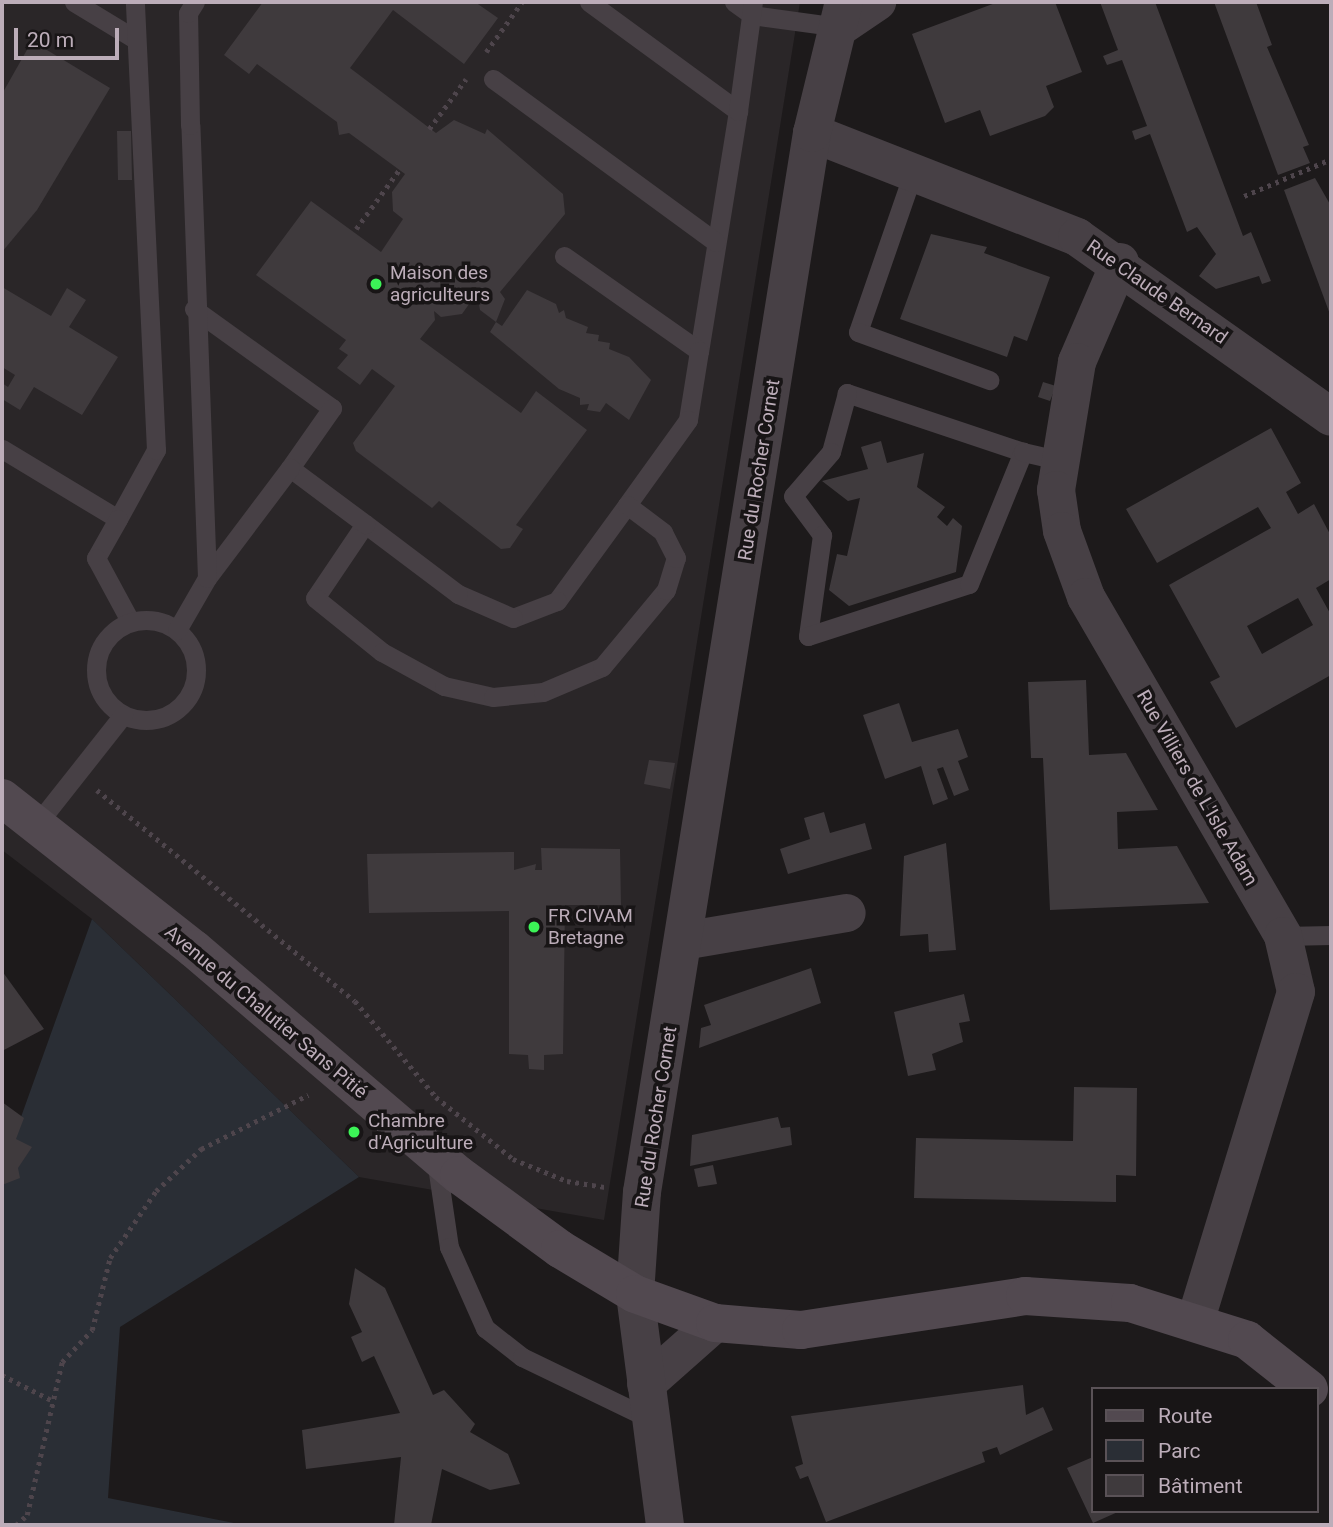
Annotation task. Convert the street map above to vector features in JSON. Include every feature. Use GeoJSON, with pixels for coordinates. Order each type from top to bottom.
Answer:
{"type":"FeatureCollection","features":[{"type":"Feature","properties":{"kind":"street"},"geometry":{"type":"LineString","coordinates":[[842,14],[877,2]]}},
{"type":"Feature","properties":{"kind":"street","name":"Rue du Rocher Cornet"},"geometry":{"type":"LineString","coordinates":[[665,1525],[635,1294],[642,1192],[812,133],[842,14]]}},
{"type":"Feature","properties":{"kind":"street","name":"Rue Claude Bernard"},"geometry":{"type":"LineString","coordinates":[[812,133],[1077,237],[1120,262],[1331,417]]}},
{"type":"Feature","properties":{"kind":"street","name":"Rue Villiers de L'Isle Adam"},"geometry":{"type":"LineString","coordinates":[[1120,262],[1077,362],[1056,490],[1062,531],[1086,597],[1283,936],[1296,992],[1196,1320]]}},
{"type":"Feature","properties":{"kind":"street","name":"Avenue du Chalutier Sans Pitié"},"geometry":{"type":"LineString","coordinates":[[2,798],[37,824],[435,1155],[560,1249],[635,1294],[715,1323],[801,1330],[1025,1296],[1130,1303],[1196,1320],[1247,1340],[1306,1387]]}},
{"type":"Feature","properties":{"kind":"street"},"geometry":{"type":"LineString","coordinates":[[683,941],[847,913]]}},
{"type":"Feature","properties":{"kind":"street"},"geometry":{"type":"LineString","coordinates":[[648,1401],[715,1323]]}},
{"type":"Feature","properties":{"kind":"lane"},"geometry":{"type":"LineString","coordinates":[[74,2],[135,39]]}},
{"type":"Feature","properties":{"kind":"lane"},"geometry":{"type":"LineString","coordinates":[[130,621],[96,558],[156,450],[135,2]]}},
{"type":"Feature","properties":{"kind":"lane"},"geometry":{"type":"LineString","coordinates":[[195,2],[188,13],[194,309],[207,578]]}},
{"type":"Feature","properties":{"kind":"lane"},"geometry":{"type":"LineString","coordinates":[[589,2],[738,111]]}},
{"type":"Feature","properties":{"kind":"lane"},"geometry":{"type":"LineString","coordinates":[[734,2],[753,8],[842,14]]}},
{"type":"Feature","properties":{"kind":"lane"},"geometry":{"type":"LineString","coordinates":[[290,468],[458,594],[513,618],[557,601],[688,420],[753,8]]}},
{"type":"Feature","properties":{"kind":"lane"},"geometry":{"type":"LineString","coordinates":[[493,79],[716,242]]}},
{"type":"Feature","properties":{"kind":"lane"},"geometry":{"type":"LineString","coordinates":[[913,173],[859,332],[989,380]]}},
{"type":"Feature","properties":{"kind":"lane"},"geometry":{"type":"LineString","coordinates":[[564,256],[699,351]]}},
{"type":"Feature","properties":{"kind":"lane"},"geometry":{"type":"LineString","coordinates":[[177,630],[207,578],[332,408],[194,309]]}},
{"type":"Feature","properties":{"kind":"lane"},"geometry":{"type":"LineString","coordinates":[[1023,452],[969,584],[808,636],[822,535],[793,496],[831,452],[847,393],[1023,452],[1061,461]]}},
{"type":"Feature","properties":{"kind":"lane"},"geometry":{"type":"LineString","coordinates":[[2,449],[118,519]]}},
{"type":"Feature","properties":{"kind":"lane"},"geometry":{"type":"LineString","coordinates":[[365,524],[315,598],[382,652],[444,686],[493,697],[543,692],[602,667],[666,590],[676,558],[663,532],[627,505]]}},
{"type":"Feature","properties":{"kind":"lane"},"geometry":{"type":"LineString","coordinates":[[148,619],[177,630],[195,656],[191,693],[164,717],[123,715],[102,696],[96,660],[105,639],[130,621],[148,619]]}},
{"type":"Feature","properties":{"kind":"lane"},"geometry":{"type":"LineString","coordinates":[[37,824],[73,774],[123,715]]}},
{"type":"Feature","properties":{"kind":"lane"},"geometry":{"type":"LineString","coordinates":[[1283,936],[1331,935]]}},
{"type":"Feature","properties":{"kind":"lane"},"geometry":{"type":"LineString","coordinates":[[435,1155],[449,1247],[485,1328],[522,1357],[648,1401]]}},
{"type":"Feature","properties":{"kind":"path"},"geometry":{"type":"LineString","coordinates":[[1244,196],[1331,159]]}},
{"type":"Feature","properties":{"kind":"path"},"geometry":{"type":"LineString","coordinates":[[356,229],[399,170]]}},
{"type":"Feature","properties":{"kind":"path"},"geometry":{"type":"LineString","coordinates":[[73,774],[117,802],[355,1001],[436,1097],[513,1158],[567,1181],[642,1192]]}},
{"type":"Feature","properties":{"kind":"path"},"geometry":{"type":"LineString","coordinates":[[16,1525],[27,1515],[62,1362],[92,1330],[110,1258],[156,1191],[201,1149],[344,1078]]}},
{"type":"Feature","properties":{"kind":"path"},"geometry":{"type":"LineString","coordinates":[[2,1375],[53,1401]]}},
{"type":"Feature","properties":{"kind":"shaded area"},"geometry":{"type":"Polygon","coordinates":[[[2,2],[800,2],[604,1220],[359,1177],[92,919],[2,850],[2,2]]]}},
{"type":"Feature","properties":{"kind":"green space"},"geometry":{"type":"Polygon","coordinates":[[[92,919],[359,1177],[120,1327],[108,1498],[244,1525],[2,1525],[2,1170],[92,919]]]}},
{"type":"Feature","properties":{"kind":"building","name":"Maison des agriculteurs"},"geometry":{"type":"Polygon","coordinates":[[[263,2],[475,2],[498,18],[464,64],[393,10],[350,68],[436,133],[454,120],[485,134],[487,129],[563,194],[565,214],[500,292],[505,299],[496,322],[480,310],[477,293],[462,314],[441,317],[434,311],[435,320],[420,339],[521,413],[536,391],[587,430],[516,525],[523,529],[510,548],[501,549],[439,501],[432,508],[356,451],[353,443],[395,386],[372,369],[360,385],[337,368],[348,355],[339,349],[346,340],[256,275],[311,201],[381,252],[403,219],[393,211],[392,192],[405,174],[349,133],[339,135],[337,122],[257,64],[249,74],[224,55],[263,2]]]}},
{"type":"Feature","properties":{"kind":"building"},"geometry":{"type":"Polygon","coordinates":[[[998,2],[1055,2],[1082,72],[1046,86],[1054,107],[1045,116],[990,136],[980,110],[945,123],[912,34],[998,2]]]}},
{"type":"Feature","properties":{"kind":"building"},"geometry":{"type":"Polygon","coordinates":[[[1100,2],[1155,2],[1243,236],[1251,232],[1271,281],[1262,284],[1259,276],[1216,289],[1199,276],[1216,254],[1197,227],[1187,232],[1150,134],[1135,140],[1132,131],[1147,126],[1122,60],[1107,65],[1103,56],[1118,50],[1100,2]]]}},
{"type":"Feature","properties":{"kind":"building"},"geometry":{"type":"Polygon","coordinates":[[[1214,2],[1256,2],[1272,45],[1267,47],[1309,145],[1303,147],[1310,163],[1278,175],[1214,2]]]}},
{"type":"Feature","properties":{"kind":"building"},"geometry":{"type":"Polygon","coordinates":[[[32,41],[110,88],[37,210],[2,252],[2,94],[32,41]]]}},
{"type":"Feature","properties":{"kind":"building"},"geometry":{"type":"Polygon","coordinates":[[[117,131],[131,131],[132,180],[118,180],[117,131]]]}},
{"type":"Feature","properties":{"kind":"building"},"geometry":{"type":"Polygon","coordinates":[[[1315,178],[1331,206],[1331,317],[1284,190],[1315,178]]]}},
{"type":"Feature","properties":{"kind":"building"},"geometry":{"type":"Polygon","coordinates":[[[931,234],[987,247],[984,253],[1050,277],[1027,341],[1014,336],[1007,357],[900,319],[931,234]]]}},
{"type":"Feature","properties":{"kind":"building"},"geometry":{"type":"Polygon","coordinates":[[[2,287],[51,316],[67,288],[86,300],[69,327],[118,357],[82,415],[34,387],[20,410],[2,399],[2,383],[8,387],[15,375],[2,367],[2,287]]]}},
{"type":"Feature","properties":{"kind":"building"},"geometry":{"type":"Polygon","coordinates":[[[527,290],[556,304],[559,313],[564,310],[566,318],[588,327],[586,333],[599,335],[598,341],[610,343],[609,349],[629,357],[651,380],[629,420],[606,403],[600,412],[587,410],[589,404],[580,405],[580,398],[559,389],[490,332],[496,322],[502,326],[527,290]]]}},
{"type":"Feature","properties":{"kind":"building"},"geometry":{"type":"Polygon","coordinates":[[[1043,382],[1056,386],[1050,401],[1038,397],[1043,382]]]}},
{"type":"Feature","properties":{"kind":"building"},"geometry":{"type":"Polygon","coordinates":[[[1271,428],[1301,483],[1286,492],[1298,514],[1314,504],[1331,536],[1331,579],[1316,588],[1331,615],[1331,675],[1236,728],[1210,682],[1220,677],[1169,585],[1271,528],[1258,507],[1157,563],[1126,509],[1271,428]],[[1298,598],[1247,626],[1262,654],[1313,625],[1298,598]]]}},
{"type":"Feature","properties":{"kind":"building"},"geometry":{"type":"Polygon","coordinates":[[[881,441],[887,463],[924,453],[917,487],[945,507],[937,517],[947,526],[953,518],[962,526],[956,572],[849,606],[829,590],[837,554],[847,556],[860,498],[848,501],[822,481],[868,469],[861,447],[881,441]]]}},
{"type":"Feature","properties":{"kind":"building"},"geometry":{"type":"Polygon","coordinates":[[[1086,680],[1089,755],[1126,753],[1158,810],[1117,812],[1118,849],[1177,846],[1209,903],[1050,910],[1043,758],[1031,758],[1028,682],[1086,680]]]}},
{"type":"Feature","properties":{"kind":"building"},"geometry":{"type":"Polygon","coordinates":[[[899,703],[912,742],[958,729],[968,757],[958,761],[969,790],[954,796],[943,767],[937,769],[948,799],[933,805],[921,766],[885,779],[863,715],[899,703]]]}},
{"type":"Feature","properties":{"kind":"building"},"geometry":{"type":"Polygon","coordinates":[[[649,760],[675,763],[670,789],[644,784],[649,760]]]}},
{"type":"Feature","properties":{"kind":"building"},"geometry":{"type":"Polygon","coordinates":[[[824,812],[830,833],[865,823],[872,849],[788,874],[780,849],[810,839],[804,818],[824,812]]]}},
{"type":"Feature","properties":{"kind":"building"},"geometry":{"type":"Polygon","coordinates":[[[946,843],[956,950],[929,952],[928,934],[900,936],[904,856],[946,843]]]}},
{"type":"Feature","properties":{"kind":"building"},"geometry":{"type":"Polygon","coordinates":[[[541,848],[620,849],[621,905],[565,905],[563,1054],[544,1055],[544,1070],[529,1069],[528,1055],[509,1054],[509,911],[369,913],[367,854],[514,852],[514,870],[536,864],[535,870],[542,870],[541,848]]]}},
{"type":"Feature","properties":{"kind":"building"},"geometry":{"type":"Polygon","coordinates":[[[811,968],[821,1003],[699,1048],[701,1028],[711,1025],[704,1005],[811,968]]]}},
{"type":"Feature","properties":{"kind":"building"},"geometry":{"type":"Polygon","coordinates":[[[2,971],[44,1029],[2,1051],[2,971]]]}},
{"type":"Feature","properties":{"kind":"building"},"geometry":{"type":"Polygon","coordinates":[[[964,994],[970,1021],[959,1023],[963,1042],[932,1054],[936,1070],[908,1076],[894,1012],[964,994]]]}},
{"type":"Feature","properties":{"kind":"building"},"geometry":{"type":"Polygon","coordinates":[[[1074,1087],[1137,1088],[1136,1176],[1116,1175],[1116,1202],[914,1198],[916,1138],[1073,1141],[1074,1087]]]}},
{"type":"Feature","properties":{"kind":"building"},"geometry":{"type":"Polygon","coordinates":[[[2,1102],[24,1118],[16,1139],[32,1147],[18,1168],[20,1178],[2,1185],[2,1102]]]}},
{"type":"Feature","properties":{"kind":"building"},"geometry":{"type":"Polygon","coordinates":[[[778,1117],[781,1128],[790,1127],[792,1145],[690,1166],[692,1135],[778,1117]]]}},
{"type":"Feature","properties":{"kind":"building"},"geometry":{"type":"Polygon","coordinates":[[[713,1165],[717,1184],[698,1187],[694,1169],[713,1165]]]}},
{"type":"Feature","properties":{"kind":"building"},"geometry":{"type":"Polygon","coordinates":[[[355,1268],[385,1288],[433,1395],[444,1390],[475,1424],[470,1432],[508,1454],[520,1484],[490,1490],[442,1469],[431,1525],[394,1525],[401,1457],[306,1469],[302,1430],[400,1413],[374,1356],[362,1362],[351,1337],[362,1332],[349,1304],[355,1268]]]}},
{"type":"Feature","properties":{"kind":"building"},"geometry":{"type":"Polygon","coordinates":[[[1023,1385],[1026,1415],[1043,1407],[1053,1430],[1000,1455],[997,1447],[982,1452],[985,1462],[826,1522],[808,1476],[800,1479],[795,1467],[803,1464],[791,1416],[1023,1385]]]}},
{"type":"Feature","properties":{"kind":"building"},"geometry":{"type":"Polygon","coordinates":[[[1092,1457],[1092,1513],[1116,1513],[1093,1523],[1067,1468],[1092,1457]]]}},
{"type":"Feature","properties":{"kind":"place","name":"Maison des agriculteurs"},"geometry":{"type":"Point","coordinates":[376,284]}},
{"type":"Feature","properties":{"kind":"place","name":"FR CIVAM Bretagne"},"geometry":{"type":"Point","coordinates":[534,927]}},
{"type":"Feature","properties":{"kind":"place","name":"Chambre d'Agriculture"},"geometry":{"type":"Point","coordinates":[354,1132]}}]}
